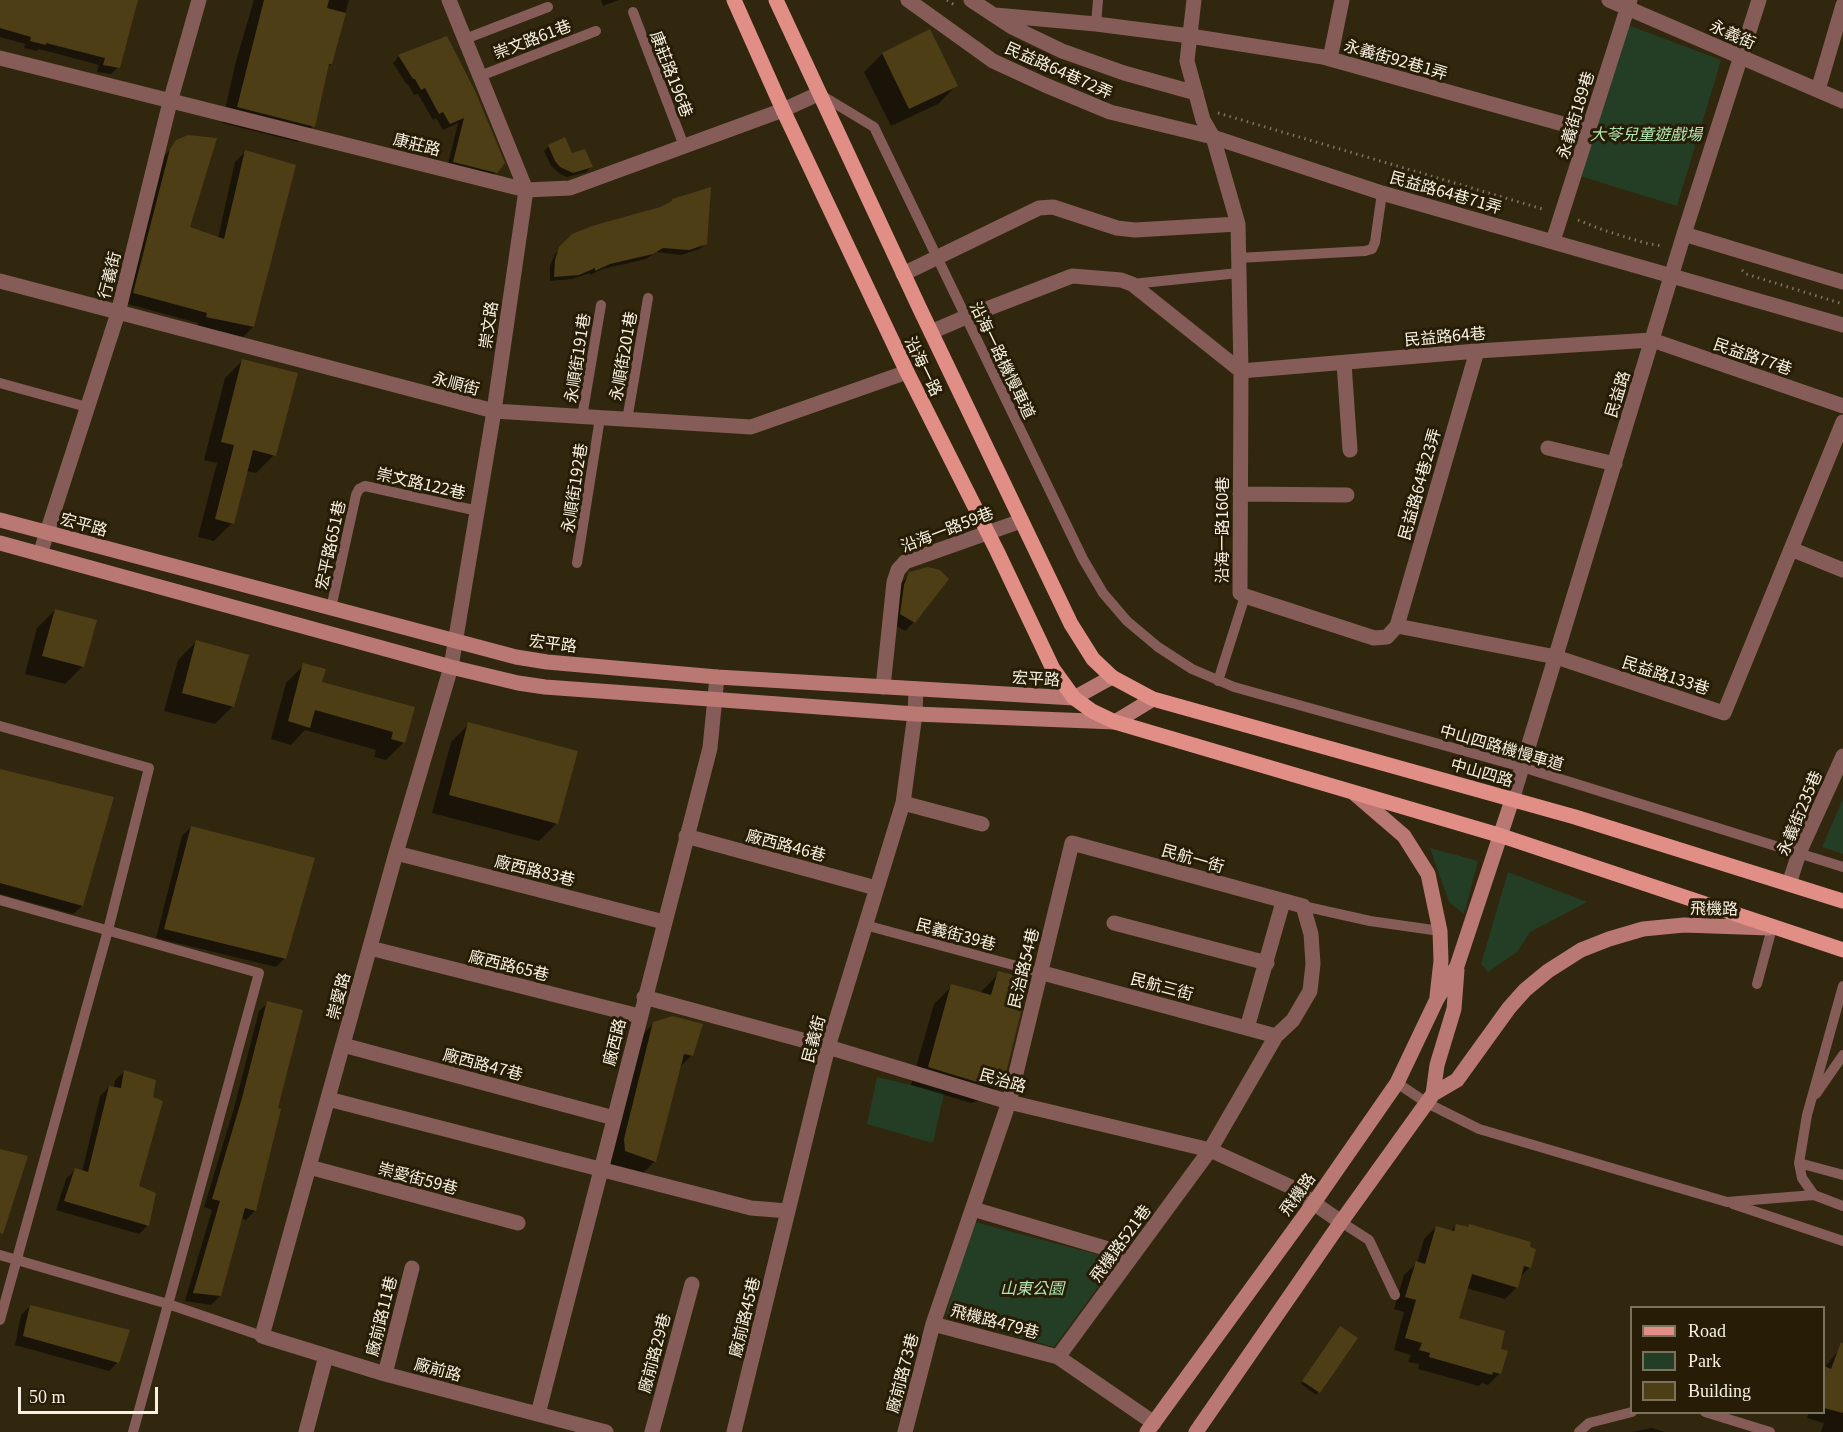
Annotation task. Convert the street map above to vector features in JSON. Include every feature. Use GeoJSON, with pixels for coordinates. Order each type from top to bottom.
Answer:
{"type":"FeatureCollection","features":[{"type":"Feature","properties":{"kind":"main road","name":"沿海一路"},"geometry":{"type":"LineString","coordinates":[[734,0],[783,110],[907,372],[1053,669],[1074,698],[1092,711],[1115,722]]}},
{"type":"Feature","properties":{"kind":"main road","name":"沿海一路"},"geometry":{"type":"LineString","coordinates":[[776,0],[903,274],[1071,624],[1094,659],[1112,677]]}},
{"type":"Feature","properties":{"kind":"main road","name":"中山四路"},"geometry":{"type":"LineString","coordinates":[[1112,677],[1154,699],[1512,800],[1843,901]]}},
{"type":"Feature","properties":{"kind":"main road"},"geometry":{"type":"LineString","coordinates":[[1115,722],[1502,836],[1843,950]]}},
{"type":"Feature","properties":{"kind":"street","name":"行義街"},"geometry":{"type":"LineString","coordinates":[[40,554],[118,313],[170,102],[199,0]]}},
{"type":"Feature","properties":{"kind":"street"},"geometry":{"type":"LineString","coordinates":[[449,0],[526,190]]}},
{"type":"Feature","properties":{"kind":"street","name":"民益路64巷72弄"},"geometry":{"type":"LineString","coordinates":[[908,0],[993,61],[1045,85],[1110,112],[1213,137]]}},
{"type":"Feature","properties":{"kind":"street"},"geometry":{"type":"LineString","coordinates":[[1194,0],[1187,61],[1203,120],[1213,137],[1238,224],[1241,371]]}},
{"type":"Feature","properties":{"kind":"street"},"geometry":{"type":"LineString","coordinates":[[1330,59],[1342,0]]}},
{"type":"Feature","properties":{"kind":"street","name":"永義街"},"geometry":{"type":"LineString","coordinates":[[1609,0],[1628,4],[1740,57],[1843,101]]}},
{"type":"Feature","properties":{"kind":"street","name":"民益路"},"geometry":{"type":"LineString","coordinates":[[1512,800],[1682,241],[1759,0]]}},
{"type":"Feature","properties":{"kind":"street"},"geometry":{"type":"LineString","coordinates":[[963,3],[994,15],[1012,27],[1062,51],[1198,100]]}},
{"type":"Feature","properties":{"kind":"street","name":"永義街189巷"},"geometry":{"type":"LineString","coordinates":[[1553,241],[1628,4]]}},
{"type":"Feature","properties":{"kind":"street"},"geometry":{"type":"LineString","coordinates":[[1818,90],[1843,6]]}},
{"type":"Feature","properties":{"kind":"street","name":"永義街92巷1弄"},"geometry":{"type":"LineString","coordinates":[[994,15],[1096,24],[1190,36],[1330,59],[1588,131]]}},
{"type":"Feature","properties":{"kind":"street","name":"康莊路"},"geometry":{"type":"LineString","coordinates":[[0,58],[526,190],[570,188],[783,110],[818,94]]}},
{"type":"Feature","properties":{"kind":"street","name":"民益路64巷71弄"},"geometry":{"type":"LineString","coordinates":[[1213,137],[1382,193],[1672,275]]}},
{"type":"Feature","properties":{"kind":"street","name":"崇文路"},"geometry":{"type":"LineString","coordinates":[[451,666],[494,411],[526,190]]}},
{"type":"Feature","properties":{"kind":"street"},"geometry":{"type":"LineString","coordinates":[[903,274],[1039,208],[1053,207],[1117,228],[1135,230],[1238,224]]}},
{"type":"Feature","properties":{"kind":"street"},"geometry":{"type":"LineString","coordinates":[[1682,241],[1843,282]]}},
{"type":"Feature","properties":{"kind":"street"},"geometry":{"type":"LineString","coordinates":[[1672,275],[1843,325]]}},
{"type":"Feature","properties":{"kind":"street"},"geometry":{"type":"LineString","coordinates":[[931,332],[966,316],[1072,276],[1121,280],[1132,284],[1241,371]]}},
{"type":"Feature","properties":{"kind":"street","name":"永順街"},"geometry":{"type":"LineString","coordinates":[[0,280],[494,411],[751,427],[907,372]]}},
{"type":"Feature","properties":{"kind":"street","name":"民益路64巷"},"geometry":{"type":"LineString","coordinates":[[1241,371],[1477,351],[1652,340]]}},
{"type":"Feature","properties":{"kind":"street","name":"民益路77巷"},"geometry":{"type":"LineString","coordinates":[[1652,340],[1843,406]]}},
{"type":"Feature","properties":{"kind":"street","name":"民益路64巷23弄"},"geometry":{"type":"LineString","coordinates":[[1397,626],[1477,351]]}},
{"type":"Feature","properties":{"kind":"street"},"geometry":{"type":"LineString","coordinates":[[1344,363],[1350,450]]}},
{"type":"Feature","properties":{"kind":"street","name":"沿海一路160巷"},"geometry":{"type":"LineString","coordinates":[[1241,371],[1240,593],[1374,638],[1387,637],[1397,626]]}},
{"type":"Feature","properties":{"kind":"street","name":"民益路133巷"},"geometry":{"type":"LineString","coordinates":[[1397,626],[1556,657],[1724,713],[1843,422]]}},
{"type":"Feature","properties":{"kind":"street"},"geometry":{"type":"LineString","coordinates":[[1548,448],[1614,464]]}},
{"type":"Feature","properties":{"kind":"street"},"geometry":{"type":"LineString","coordinates":[[1240,494],[1347,495]]}},
{"type":"Feature","properties":{"kind":"street","name":"宏平路"},"geometry":{"type":"LineString","coordinates":[[0,520],[516,657],[547,662],[717,677],[1074,698],[1112,677]]}},
{"type":"Feature","properties":{"kind":"street","name":"沿海一路59巷"},"geometry":{"type":"LineString","coordinates":[[883,687],[894,582],[898,570],[905,562],[1021,521]]}},
{"type":"Feature","properties":{"kind":"street"},"geometry":{"type":"LineString","coordinates":[[0,543],[451,666],[518,683],[545,687],[915,714],[1115,722],[1154,699]]}},
{"type":"Feature","properties":{"kind":"street"},"geometry":{"type":"LineString","coordinates":[[1791,549],[1843,570]]}},
{"type":"Feature","properties":{"kind":"street","name":"崇愛路"},"geometry":{"type":"LineString","coordinates":[[262,1336],[396,853],[451,666]]}},
{"type":"Feature","properties":{"kind":"street","name":"廠西路"},"geometry":{"type":"LineString","coordinates":[[538,1414],[710,748],[717,677]]}},
{"type":"Feature","properties":{"kind":"street","name":"民義街"},"geometry":{"type":"LineString","coordinates":[[788,1211],[828,1047],[903,803],[916,690]]}},
{"type":"Feature","properties":{"kind":"street","name":"永義街235巷"},"geometry":{"type":"LineString","coordinates":[[1789,884],[1799,853],[1843,756]]}},
{"type":"Feature","properties":{"kind":"street"},"geometry":{"type":"LineString","coordinates":[[1354,792],[1404,836],[1428,873],[1440,931],[1441,961],[1437,999]]}},
{"type":"Feature","properties":{"kind":"street","name":"飛機路"},"geometry":{"type":"LineString","coordinates":[[1150,1427],[1397,1083],[1437,999],[1457,966],[1502,836],[1512,800]]}},
{"type":"Feature","properties":{"kind":"street"},"geometry":{"type":"LineString","coordinates":[[903,803],[982,824]]}},
{"type":"Feature","properties":{"kind":"street","name":"廠西路46巷"},"geometry":{"type":"LineString","coordinates":[[686,836],[876,888]]}},
{"type":"Feature","properties":{"kind":"street","name":"民航一街"},"geometry":{"type":"LineString","coordinates":[[1072,843],[1282,902],[1304,906]]}},
{"type":"Feature","properties":{"kind":"street","name":"民治路54巷"},"geometry":{"type":"LineString","coordinates":[[1009,1102],[1072,843]]}},
{"type":"Feature","properties":{"kind":"street","name":"廠西路83巷"},"geometry":{"type":"LineString","coordinates":[[396,853],[664,922]]}},
{"type":"Feature","properties":{"kind":"street"},"geometry":{"type":"LineString","coordinates":[[1248,1028],[1282,902]]}},
{"type":"Feature","properties":{"kind":"street"},"geometry":{"type":"LineString","coordinates":[[1210,1150],[1276,1035],[1293,1020],[1310,991],[1313,964],[1311,934],[1304,906]]}},
{"type":"Feature","properties":{"kind":"street"},"geometry":{"type":"LineString","coordinates":[[1114,923],[1267,963]]}},
{"type":"Feature","properties":{"kind":"street","name":"飛機路"},"geometry":{"type":"LineString","coordinates":[[1196,1432],[1430,1098],[1457,1080],[1509,1008],[1525,990],[1548,970],[1581,950],[1643,929],[1684,925],[1772,928]]}},
{"type":"Feature","properties":{"kind":"street","name":"廠西路65巷"},"geometry":{"type":"LineString","coordinates":[[370,948],[639,1016]]}},
{"type":"Feature","properties":{"kind":"street","name":"飛機路"},"geometry":{"type":"LineString","coordinates":[[1430,1098],[1437,1065],[1454,1009],[1457,966]]}},
{"type":"Feature","properties":{"kind":"street","name":"民航三街"},"geometry":{"type":"LineString","coordinates":[[1040,972],[1276,1035]]}},
{"type":"Feature","properties":{"kind":"street","name":"民治路"},"geometry":{"type":"LineString","coordinates":[[644,997],[828,1047],[1009,1102],[1210,1150],[1289,1186],[1341,1222]]}},
{"type":"Feature","properties":{"kind":"street","name":"廠西路47巷"},"geometry":{"type":"LineString","coordinates":[[343,1045],[614,1118]]}},
{"type":"Feature","properties":{"kind":"street"},"geometry":{"type":"LineString","coordinates":[[328,1099],[751,1208],[788,1211]]}},
{"type":"Feature","properties":{"kind":"street","name":"飛機路479巷"},"geometry":{"type":"LineString","coordinates":[[1009,1102],[933,1324],[1058,1357],[1150,1427]]}},
{"type":"Feature","properties":{"kind":"street","name":"飛機路521巷"},"geometry":{"type":"LineString","coordinates":[[1058,1357],[1210,1150]]}},
{"type":"Feature","properties":{"kind":"street","name":"崇愛街59巷"},"geometry":{"type":"LineString","coordinates":[[309,1167],[518,1223]]}},
{"type":"Feature","properties":{"kind":"street"},"geometry":{"type":"LineString","coordinates":[[973,1209],[1132,1256]]}},
{"type":"Feature","properties":{"kind":"street","name":"廠前路45巷"},"geometry":{"type":"LineString","coordinates":[[734,1432],[788,1211]]}},
{"type":"Feature","properties":{"kind":"street","name":"廠前路11巷"},"geometry":{"type":"LineString","coordinates":[[386,1374],[412,1268]]}},
{"type":"Feature","properties":{"kind":"street","name":"廠前路29巷"},"geometry":{"type":"LineString","coordinates":[[652,1432],[692,1284]]}},
{"type":"Feature","properties":{"kind":"street","name":"廠前路73巷"},"geometry":{"type":"LineString","coordinates":[[905,1432],[933,1324]]}},
{"type":"Feature","properties":{"kind":"street","name":"廠前路"},"geometry":{"type":"LineString","coordinates":[[262,1336],[386,1374],[606,1432]]}},
{"type":"Feature","properties":{"kind":"street"},"geometry":{"type":"LineString","coordinates":[[306,1432],[326,1356]]}},
{"type":"Feature","properties":{"kind":"lane"},"geometry":{"type":"LineString","coordinates":[[1096,24],[1098,0]]}},
{"type":"Feature","properties":{"kind":"lane"},"geometry":{"type":"LineString","coordinates":[[465,39],[548,8]]}},
{"type":"Feature","properties":{"kind":"lane","name":"康莊路196巷"},"geometry":{"type":"LineString","coordinates":[[633,12],[684,146]]}},
{"type":"Feature","properties":{"kind":"lane","name":"崇文路61巷"},"geometry":{"type":"LineString","coordinates":[[480,76],[596,31]]}},
{"type":"Feature","properties":{"kind":"lane","name":"沿海一路機慢車道"},"geometry":{"type":"LineString","coordinates":[[818,94],[874,127],[1088,567],[1109,600],[1127,621],[1158,648]]}},
{"type":"Feature","properties":{"kind":"lane"},"geometry":{"type":"LineString","coordinates":[[1132,284],[1239,265],[1372,249],[1382,193]]}},
{"type":"Feature","properties":{"kind":"lane","name":"永順街201巷"},"geometry":{"type":"LineString","coordinates":[[627,420],[648,298]]}},
{"type":"Feature","properties":{"kind":"lane","name":"永順街191巷"},"geometry":{"type":"LineString","coordinates":[[582,417],[601,305]]}},
{"type":"Feature","properties":{"kind":"lane"},"geometry":{"type":"LineString","coordinates":[[0,383],[87,407]]}},
{"type":"Feature","properties":{"kind":"lane","name":"永順街192巷"},"geometry":{"type":"LineString","coordinates":[[577,563],[600,418]]}},
{"type":"Feature","properties":{"kind":"lane","name":"崇文路122巷"},"geometry":{"type":"LineString","coordinates":[[359,489],[365,486],[478,511]]}},
{"type":"Feature","properties":{"kind":"lane","name":"宏平路651巷"},"geometry":{"type":"LineString","coordinates":[[331,608],[359,489]]}},
{"type":"Feature","properties":{"kind":"lane"},"geometry":{"type":"LineString","coordinates":[[1218,681],[1245,596]]}},
{"type":"Feature","properties":{"kind":"lane","name":"中山四路機慢車道"},"geometry":{"type":"LineString","coordinates":[[1158,648],[1192,669],[1234,687],[1522,767],[1843,867]]}},
{"type":"Feature","properties":{"kind":"lane"},"geometry":{"type":"LineString","coordinates":[[0,726],[149,768],[108,930],[0,1320]]}},
{"type":"Feature","properties":{"kind":"lane"},"geometry":{"type":"LineString","coordinates":[[0,900],[259,973],[133,1432]]}},
{"type":"Feature","properties":{"kind":"lane"},"geometry":{"type":"LineString","coordinates":[[1304,906],[1370,921],[1440,931]]}},
{"type":"Feature","properties":{"kind":"lane","name":"民義街39巷"},"geometry":{"type":"LineString","coordinates":[[865,926],[1040,972]]}},
{"type":"Feature","properties":{"kind":"lane"},"geometry":{"type":"LineString","coordinates":[[1757,984],[1772,928]]}},
{"type":"Feature","properties":{"kind":"lane"},"geometry":{"type":"LineString","coordinates":[[1814,1195],[1802,1178],[1799,1163],[1810,1103],[1843,986]]}},
{"type":"Feature","properties":{"kind":"lane"},"geometry":{"type":"LineString","coordinates":[[1810,1103],[1825,1078],[1843,1055]]}},
{"type":"Feature","properties":{"kind":"lane"},"geometry":{"type":"LineString","coordinates":[[1397,1083],[1430,1098],[1479,1129],[1727,1202],[1843,1241]]}},
{"type":"Feature","properties":{"kind":"lane"},"geometry":{"type":"LineString","coordinates":[[1799,1163],[1843,1175]]}},
{"type":"Feature","properties":{"kind":"lane"},"geometry":{"type":"LineString","coordinates":[[1727,1202],[1814,1195],[1843,1206]]}},
{"type":"Feature","properties":{"kind":"lane"},"geometry":{"type":"LineString","coordinates":[[1341,1222],[1369,1240],[1395,1295]]}},
{"type":"Feature","properties":{"kind":"lane"},"geometry":{"type":"LineString","coordinates":[[0,1255],[168,1304],[262,1336]]}},
{"type":"Feature","properties":{"kind":"lane"},"geometry":{"type":"LineString","coordinates":[[1579,1432],[1588,1424],[1630,1413]]}},
{"type":"Feature","properties":{"kind":"lane"},"geometry":{"type":"LineString","coordinates":[[1708,1414],[1770,1432]]}},
{"type":"Feature","properties":{"kind":"path"},"geometry":{"type":"LineString","coordinates":[[947,0],[963,3]]}},
{"type":"Feature","properties":{"kind":"path"},"geometry":{"type":"LineString","coordinates":[[1198,100],[1256,125],[1473,187],[1645,243],[1682,241]]}},
{"type":"Feature","properties":{"kind":"path"},"geometry":{"type":"LineString","coordinates":[[1737,267],[1746,274],[1843,304]]}},
{"type":"Feature","properties":{"kind":"green space","name":"大苓兒童遊戲場"},"geometry":{"type":"Polygon","coordinates":[[[1628,25],[1721,60],[1677,206],[1580,176],[1628,25]]]}},
{"type":"Feature","properties":{"kind":"green space"},"geometry":{"type":"Polygon","coordinates":[[[1843,799],[1843,854],[1822,847],[1843,799]]]}},
{"type":"Feature","properties":{"kind":"green space"},"geometry":{"type":"Polygon","coordinates":[[[1430,848],[1478,861],[1464,914],[1449,902],[1430,848]]]}},
{"type":"Feature","properties":{"kind":"green space"},"geometry":{"type":"Polygon","coordinates":[[[1508,872],[1587,902],[1530,932],[1517,952],[1488,972],[1481,964],[1508,872]]]}},
{"type":"Feature","properties":{"kind":"green space"},"geometry":{"type":"Polygon","coordinates":[[[877,1077],[944,1093],[933,1143],[867,1124],[877,1077]]]}},
{"type":"Feature","properties":{"kind":"green space","name":"山東公園"},"geometry":{"type":"Polygon","coordinates":[[[971,1221],[1118,1260],[1054,1347],[946,1316],[971,1221]]]}},
{"type":"Feature","properties":{"kind":"building"},"geometry":{"type":"Polygon","coordinates":[[[0,0],[138,0],[120,68],[103,65],[105,58],[30,41],[31,37],[0,28],[0,0]]]}},
{"type":"Feature","properties":{"kind":"building"},"geometry":{"type":"Polygon","coordinates":[[[264,0],[329,0],[327,8],[346,13],[332,64],[329,64],[315,127],[237,107],[264,0]]]}},
{"type":"Feature","properties":{"kind":"building"},"geometry":{"type":"Polygon","coordinates":[[[930,29],[958,86],[909,109],[882,53],[930,29]]]}},
{"type":"Feature","properties":{"kind":"building"},"geometry":{"type":"Polygon","coordinates":[[[447,36],[476,93],[505,163],[497,173],[453,162],[464,118],[450,124],[443,112],[439,114],[425,88],[421,90],[398,55],[447,36]]]}},
{"type":"Feature","properties":{"kind":"building"},"geometry":{"type":"Polygon","coordinates":[[[188,135],[217,138],[190,227],[224,239],[245,150],[296,165],[254,327],[206,317],[207,313],[133,293],[170,149],[176,140],[188,135]]]}},
{"type":"Feature","properties":{"kind":"building"},"geometry":{"type":"Polygon","coordinates":[[[565,137],[572,153],[585,149],[593,167],[573,173],[560,167],[548,145],[565,137]]]}},
{"type":"Feature","properties":{"kind":"building"},"geometry":{"type":"Polygon","coordinates":[[[711,187],[707,244],[689,250],[663,248],[653,254],[610,264],[595,271],[595,268],[579,275],[554,277],[555,260],[559,247],[572,234],[660,207],[672,199],[711,187]]]}},
{"type":"Feature","properties":{"kind":"building"},"geometry":{"type":"Polygon","coordinates":[[[242,359],[298,373],[276,456],[253,450],[234,524],[215,519],[234,445],[221,442],[242,359]]]}},
{"type":"Feature","properties":{"kind":"building"},"geometry":{"type":"Polygon","coordinates":[[[928,567],[940,570],[949,579],[915,623],[900,614],[904,585],[909,572],[928,567]]]}},
{"type":"Feature","properties":{"kind":"building"},"geometry":{"type":"Polygon","coordinates":[[[55,609],[97,620],[84,667],[42,656],[55,609]]]}},
{"type":"Feature","properties":{"kind":"building"},"geometry":{"type":"Polygon","coordinates":[[[196,640],[249,655],[234,707],[182,693],[196,640]]]}},
{"type":"Feature","properties":{"kind":"building"},"geometry":{"type":"Polygon","coordinates":[[[303,663],[326,669],[322,682],[415,707],[405,743],[391,739],[393,732],[315,710],[310,728],[288,721],[303,663]]]}},
{"type":"Feature","properties":{"kind":"building"},"geometry":{"type":"Polygon","coordinates":[[[468,722],[578,751],[558,824],[449,795],[468,722]]]}},
{"type":"Feature","properties":{"kind":"building"},"geometry":{"type":"Polygon","coordinates":[[[0,769],[114,797],[83,906],[0,883],[0,769]]]}},
{"type":"Feature","properties":{"kind":"building"},"geometry":{"type":"Polygon","coordinates":[[[191,826],[315,858],[286,959],[164,929],[191,826]]]}},
{"type":"Feature","properties":{"kind":"building"},"geometry":{"type":"Polygon","coordinates":[[[998,971],[1029,979],[1004,1081],[990,1086],[928,1067],[951,984],[991,995],[998,971]]]}},
{"type":"Feature","properties":{"kind":"building"},"geometry":{"type":"Polygon","coordinates":[[[267,1001],[303,1010],[278,1108],[281,1109],[256,1211],[245,1208],[221,1296],[193,1293],[220,1201],[212,1199],[242,1098],[267,1001]]]}},
{"type":"Feature","properties":{"kind":"building"},"geometry":{"type":"Polygon","coordinates":[[[673,1016],[703,1024],[693,1056],[684,1054],[656,1162],[625,1151],[624,1139],[653,1022],[673,1016]]]}},
{"type":"Feature","properties":{"kind":"building"},"geometry":{"type":"Polygon","coordinates":[[[124,1070],[156,1080],[153,1097],[163,1101],[139,1186],[156,1193],[149,1226],[64,1201],[75,1168],[88,1172],[109,1086],[121,1088],[124,1070]]]}},
{"type":"Feature","properties":{"kind":"building"},"geometry":{"type":"Polygon","coordinates":[[[0,1149],[28,1156],[3,1234],[0,1233],[0,1149]]]}},
{"type":"Feature","properties":{"kind":"building"},"geometry":{"type":"Polygon","coordinates":[[[1456,1224],[1468,1227],[1469,1224],[1531,1242],[1530,1247],[1536,1249],[1531,1268],[1524,1266],[1518,1288],[1472,1274],[1459,1318],[1505,1331],[1501,1349],[1508,1351],[1501,1374],[1493,1372],[1492,1375],[1429,1357],[1430,1353],[1419,1350],[1422,1343],[1405,1338],[1416,1300],[1405,1297],[1416,1261],[1425,1264],[1436,1226],[1454,1231],[1456,1224]]]}},
{"type":"Feature","properties":{"kind":"building"},"geometry":{"type":"Polygon","coordinates":[[[30,1305],[130,1330],[119,1363],[23,1336],[30,1305]]]}},
{"type":"Feature","properties":{"kind":"building"},"geometry":{"type":"Polygon","coordinates":[[[1340,1326],[1358,1338],[1320,1393],[1302,1381],[1340,1326]]]}},
{"type":"Feature","properties":{"kind":"building"},"geometry":{"type":"Polygon","coordinates":[[[1841,1342],[1843,1343],[1843,1413],[1825,1408],[1825,1366],[1831,1369],[1841,1342]]]}}]}
